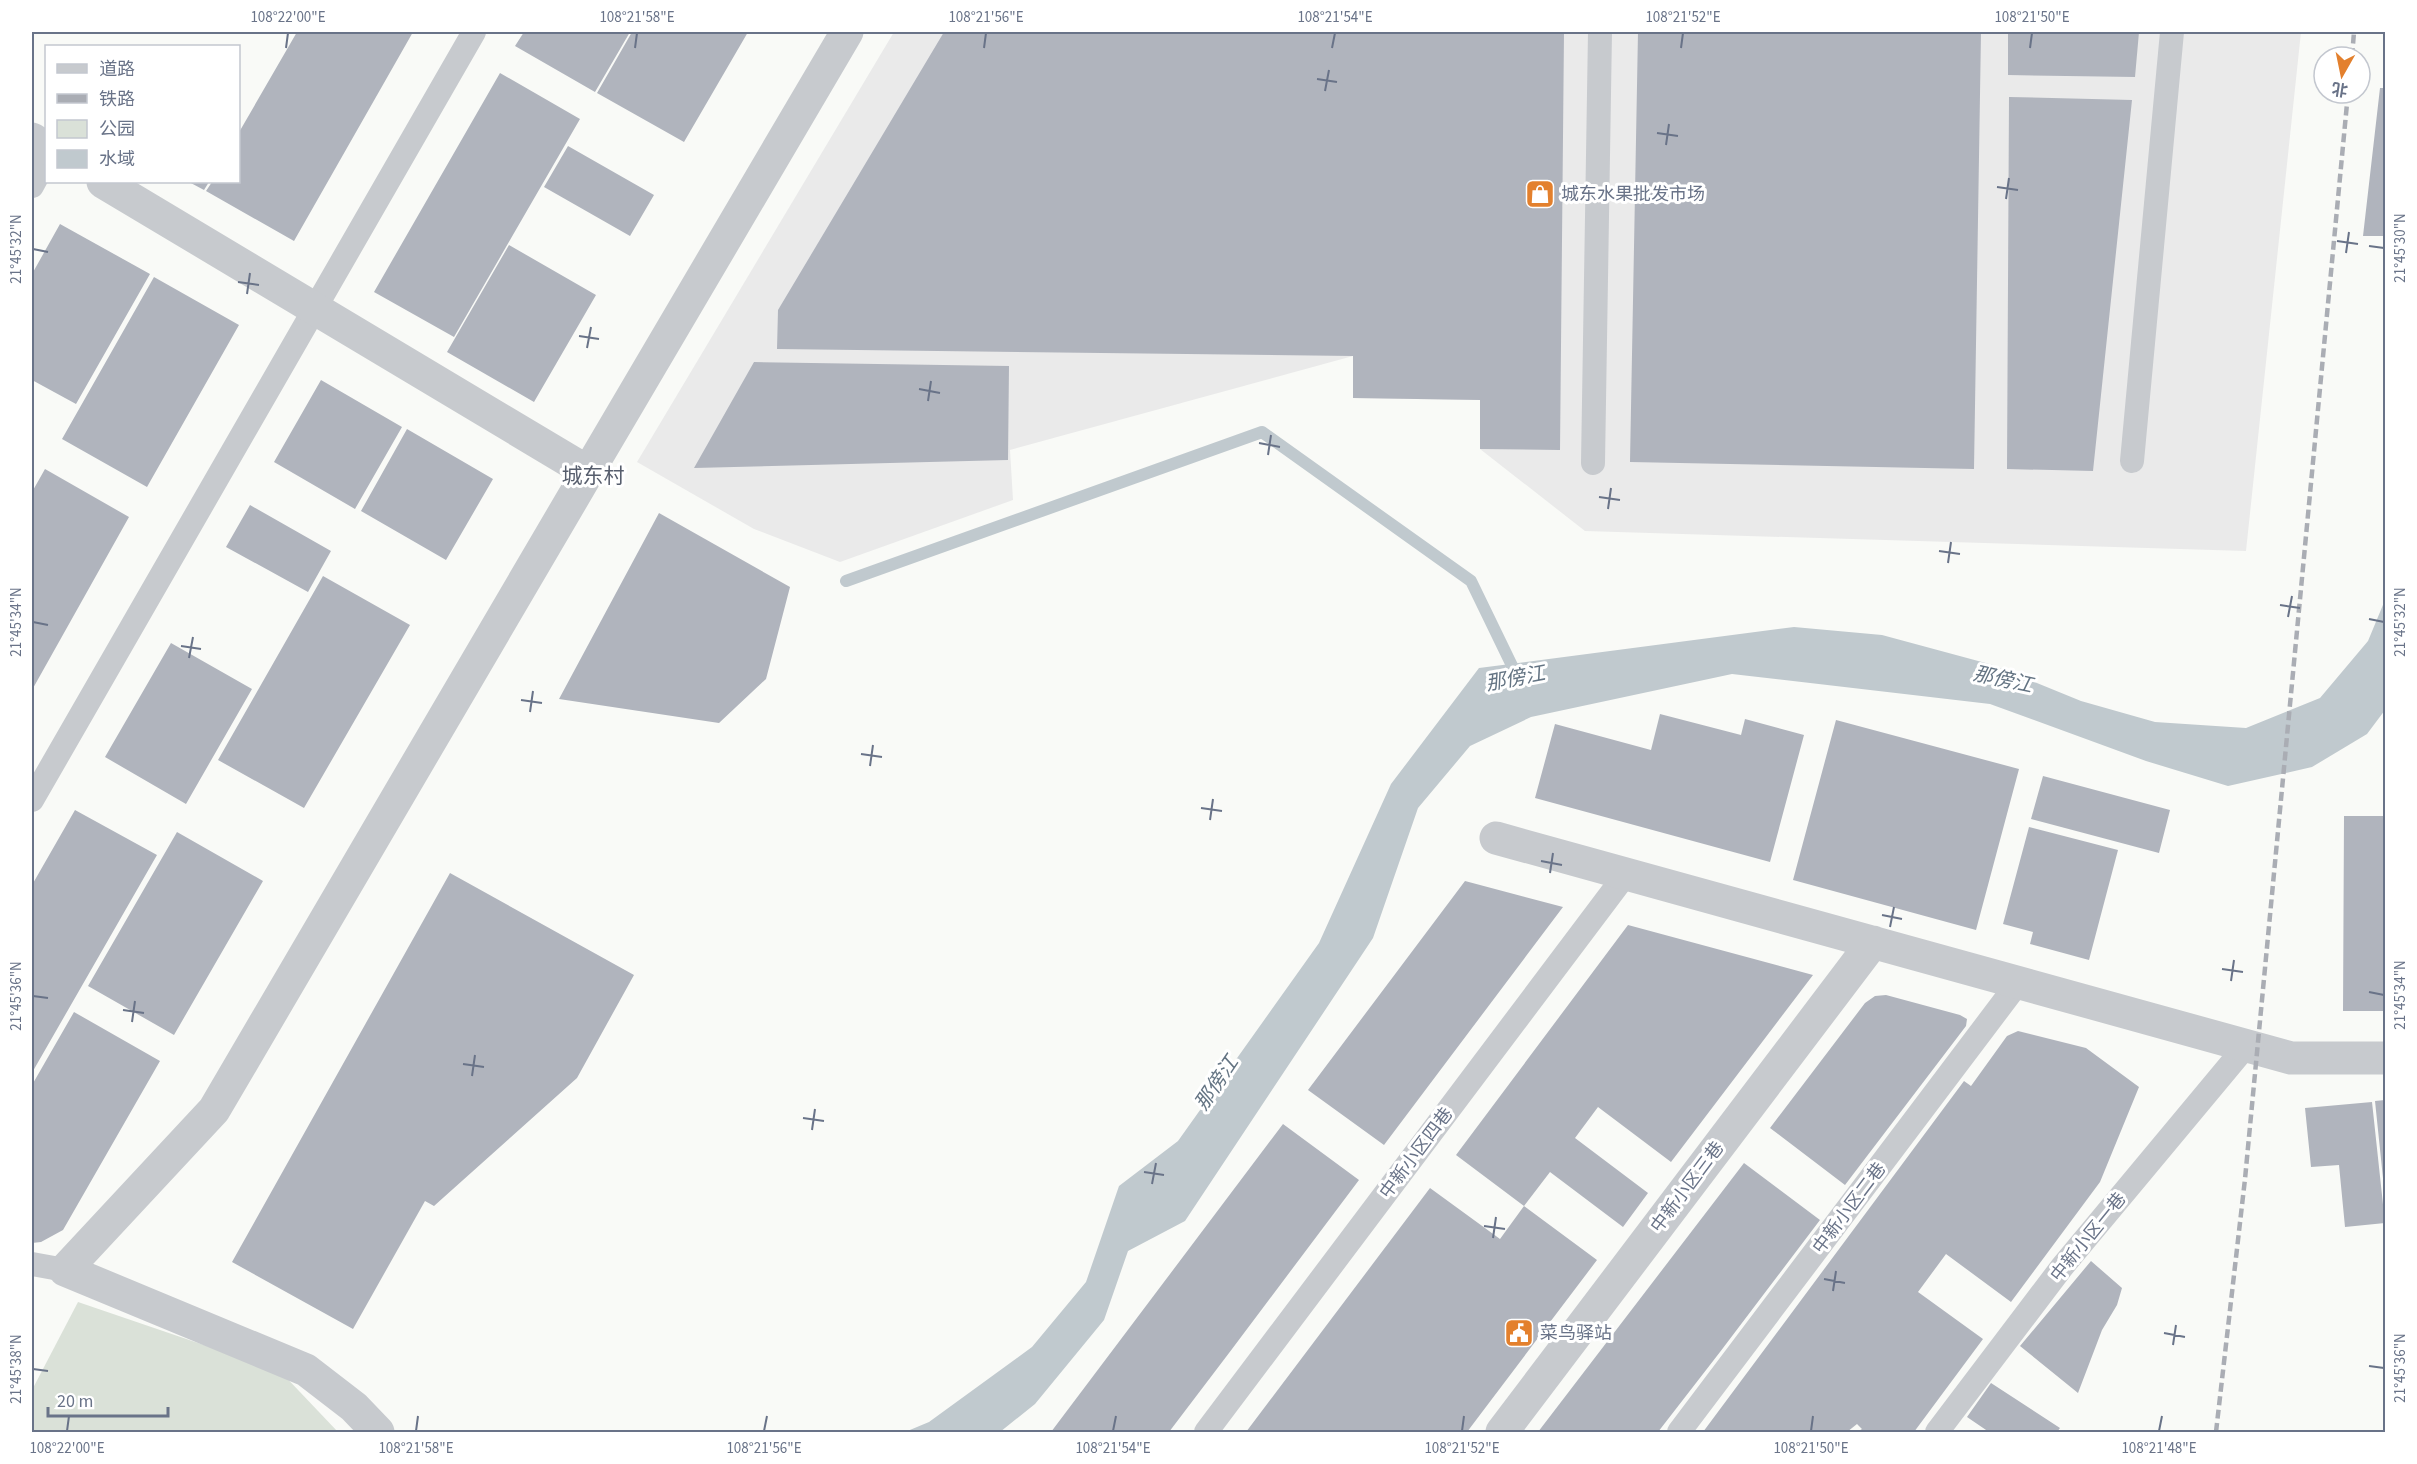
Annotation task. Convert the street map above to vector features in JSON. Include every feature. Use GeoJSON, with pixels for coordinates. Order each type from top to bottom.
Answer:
{"type":"FeatureCollection","features":[{"type":"Feature","properties":{"kind":"street"},"geometry":{"type":"LineString","coordinates":[[378,1432],[354,1407],[306,1370],[65,1270],[214,1110],[847,32]]}},
{"type":"Feature","properties":{"kind":"street"},"geometry":{"type":"LineString","coordinates":[[32,139],[45,147]]}},
{"type":"Feature","properties":{"kind":"street"},"geometry":{"type":"LineString","coordinates":[[105,183],[588,472]]}},
{"type":"Feature","properties":{"kind":"street"},"geometry":{"type":"LineString","coordinates":[[1496,838],[2291,1058],[2385,1058]]}},
{"type":"Feature","properties":{"kind":"street","name":"中新小区三巷"},"geometry":{"type":"LineString","coordinates":[[1502,1432],[1873,942]]}},
{"type":"Feature","properties":{"kind":"lane"},"geometry":{"type":"LineString","coordinates":[[32,800],[474,32]]}},
{"type":"Feature","properties":{"kind":"lane"},"geometry":{"type":"LineString","coordinates":[[1593,463],[1600,32]]}},
{"type":"Feature","properties":{"kind":"lane"},"geometry":{"type":"LineString","coordinates":[[2132,461],[2172,32]]}},
{"type":"Feature","properties":{"kind":"lane"},"geometry":{"type":"LineString","coordinates":[[32,186],[45,162]]}},
{"type":"Feature","properties":{"kind":"lane","name":"中新小区四巷"},"geometry":{"type":"LineString","coordinates":[[1206,1432],[1626,874]]}},
{"type":"Feature","properties":{"kind":"lane","name":"中新小区二巷"},"geometry":{"type":"LineString","coordinates":[[1679,1432],[2018,983]]}},
{"type":"Feature","properties":{"kind":"lane","name":"中新小区一巷"},"geometry":{"type":"LineString","coordinates":[[1937,1432],[2062,1268],[2246,1046]]}},
{"type":"Feature","properties":{"kind":"lane"},"geometry":{"type":"LineString","coordinates":[[32,1264],[65,1270]]}},
{"type":"Feature","properties":{"kind":"shaded area","name":"城东水果批发市场"},"geometry":{"type":"Polygon","coordinates":[[[894,32],[2301,32],[2246,551],[1585,531],[1480,449],[1480,400],[1353,398],[1353,356],[1010,450],[1013,500],[840,562],[754,529],[637,462],[894,32]]]}},
{"type":"Feature","properties":{"kind":"green space"},"geometry":{"type":"Polygon","coordinates":[[[78,1302],[280,1371],[338,1432],[32,1432],[32,1390],[78,1302]]]}},
{"type":"Feature","properties":{"kind":"water","name":"那傍江"},"geometry":{"type":"Polygon","coordinates":[[[2385,600],[2385,710],[2367,734],[2312,767],[2228,786],[2146,761],[1990,704],[1732,674],[1531,717],[1470,746],[1418,808],[1373,938],[1185,1221],[1128,1251],[1104,1320],[1035,1404],[1000,1432],[905,1432],[929,1422],[1032,1347],[1086,1282],[1119,1186],[1178,1141],[1319,943],[1391,784],[1479,668],[1794,627],[1882,635],[1993,665],[2081,701],[2155,722],[2246,728],[2320,698],[2368,641],[2385,600]]]}},
{"type":"Feature","properties":{"kind":"building"},"geometry":{"type":"Polygon","coordinates":[[[297,32],[413,32],[294,241],[206,191],[211,183],[240,183],[240,131],[297,32]]]}},
{"type":"Feature","properties":{"kind":"building"},"geometry":{"type":"Polygon","coordinates":[[[524,32],[630,32],[595,92],[515,46],[524,32]]]}},
{"type":"Feature","properties":{"kind":"building"},"geometry":{"type":"Polygon","coordinates":[[[632,32],[748,32],[684,142],[597,93],[632,32]]]}},
{"type":"Feature","properties":{"kind":"building"},"geometry":{"type":"Polygon","coordinates":[[[944,32],[1564,32],[1560,450],[1480,449],[1480,400],[1353,398],[1353,356],[777,349],[778,310],[944,32]]]}},
{"type":"Feature","properties":{"kind":"building"},"geometry":{"type":"Polygon","coordinates":[[[1638,32],[1981,32],[1974,469],[1630,462],[1638,32]]]}},
{"type":"Feature","properties":{"kind":"building"},"geometry":{"type":"Polygon","coordinates":[[[2008,32],[2139,32],[2135,77],[2008,75],[2008,32]]]}},
{"type":"Feature","properties":{"kind":"building"},"geometry":{"type":"Polygon","coordinates":[[[500,73],[580,119],[454,337],[374,292],[500,73]]]}},
{"type":"Feature","properties":{"kind":"building"},"geometry":{"type":"Polygon","coordinates":[[[2380,88],[2385,88],[2385,236],[2363,236],[2380,88]]]}},
{"type":"Feature","properties":{"kind":"building"},"geometry":{"type":"Polygon","coordinates":[[[2009,97],[2132,100],[2093,471],[2007,469],[2009,97]]]}},
{"type":"Feature","properties":{"kind":"building"},"geometry":{"type":"Polygon","coordinates":[[[568,146],[654,195],[630,236],[544,187],[568,146]]]}},
{"type":"Feature","properties":{"kind":"building"},"geometry":{"type":"Polygon","coordinates":[[[191,183],[208,183],[204,190],[191,183]]]}},
{"type":"Feature","properties":{"kind":"building"},"geometry":{"type":"Polygon","coordinates":[[[60,224],[150,274],[76,404],[32,380],[32,274],[60,224]]]}},
{"type":"Feature","properties":{"kind":"building"},"geometry":{"type":"Polygon","coordinates":[[[509,245],[596,295],[534,402],[447,352],[509,245]]]}},
{"type":"Feature","properties":{"kind":"building"},"geometry":{"type":"Polygon","coordinates":[[[154,277],[239,325],[147,487],[62,439],[154,277]]]}},
{"type":"Feature","properties":{"kind":"building"},"geometry":{"type":"Polygon","coordinates":[[[754,362],[1009,366],[1008,460],[694,468],[754,362]]]}},
{"type":"Feature","properties":{"kind":"building"},"geometry":{"type":"Polygon","coordinates":[[[321,380],[402,427],[355,509],[274,462],[321,380]]]}},
{"type":"Feature","properties":{"kind":"building"},"geometry":{"type":"Polygon","coordinates":[[[407,429],[493,479],[446,560],[361,511],[407,429]]]}},
{"type":"Feature","properties":{"kind":"building"},"geometry":{"type":"Polygon","coordinates":[[[45,469],[129,517],[32,690],[32,492],[45,469]]]}},
{"type":"Feature","properties":{"kind":"building"},"geometry":{"type":"Polygon","coordinates":[[[250,505],[331,551],[308,592],[226,547],[250,505]]]}},
{"type":"Feature","properties":{"kind":"building"},"geometry":{"type":"Polygon","coordinates":[[[659,513],[790,587],[766,679],[719,723],[559,699],[659,513]]]}},
{"type":"Feature","properties":{"kind":"building"},"geometry":{"type":"Polygon","coordinates":[[[323,576],[410,625],[304,808],[218,760],[323,576]]]}},
{"type":"Feature","properties":{"kind":"building"},"geometry":{"type":"Polygon","coordinates":[[[171,643],[252,689],[186,804],[105,757],[171,643]]]}},
{"type":"Feature","properties":{"kind":"building"},"geometry":{"type":"Polygon","coordinates":[[[1660,714],[1741,735],[1745,719],[1804,735],[1770,862],[1535,798],[1555,724],[1651,750],[1660,714]]]}},
{"type":"Feature","properties":{"kind":"building"},"geometry":{"type":"Polygon","coordinates":[[[1836,720],[2019,769],[1976,930],[1793,880],[1836,720]]]}},
{"type":"Feature","properties":{"kind":"building"},"geometry":{"type":"Polygon","coordinates":[[[2043,776],[2170,810],[2159,853],[2031,819],[2043,776]]]}},
{"type":"Feature","properties":{"kind":"building"},"geometry":{"type":"Polygon","coordinates":[[[75,810],[157,855],[33,1071],[32,885],[75,810]]]}},
{"type":"Feature","properties":{"kind":"building"},"geometry":{"type":"Polygon","coordinates":[[[2344,816],[2385,816],[2385,1011],[2343,1011],[2344,816]]]}},
{"type":"Feature","properties":{"kind":"building"},"geometry":{"type":"Polygon","coordinates":[[[2029,827],[2118,850],[2089,960],[2030,944],[2033,932],[2003,924],[2029,827]]]}},
{"type":"Feature","properties":{"kind":"building"},"geometry":{"type":"Polygon","coordinates":[[[177,832],[263,881],[174,1035],[88,986],[177,832]]]}},
{"type":"Feature","properties":{"kind":"building"},"geometry":{"type":"Polygon","coordinates":[[[450,873],[634,975],[577,1078],[434,1206],[425,1201],[353,1329],[232,1262],[450,873]]]}},
{"type":"Feature","properties":{"kind":"building"},"geometry":{"type":"Polygon","coordinates":[[[1465,881],[1563,907],[1384,1145],[1308,1090],[1465,881]]]}},
{"type":"Feature","properties":{"kind":"building"},"geometry":{"type":"Polygon","coordinates":[[[1628,925],[1813,975],[1671,1162],[1598,1107],[1575,1138],[1648,1193],[1623,1227],[1550,1172],[1524,1206],[1456,1155],[1628,925]]]}},
{"type":"Feature","properties":{"kind":"building"},"geometry":{"type":"Polygon","coordinates":[[[1886,995],[1960,1015],[1967,1019],[1966,1026],[1845,1185],[1770,1128],[1865,1003],[1875,996],[1886,995]]]}},
{"type":"Feature","properties":{"kind":"building"},"geometry":{"type":"Polygon","coordinates":[[[74,1012],[160,1061],[63,1230],[41,1242],[32,1243],[32,1085],[74,1012]]]}},
{"type":"Feature","properties":{"kind":"building"},"geometry":{"type":"Polygon","coordinates":[[[2018,1031],[2086,1048],[2139,1087],[2100,1182],[2011,1302],[1946,1254],[1918,1292],[1983,1339],[1914,1432],[1857,1432],[1862,1429],[1857,1424],[1847,1432],[1703,1432],[1964,1081],[1971,1086],[2007,1036],[2018,1031]]]}},
{"type":"Feature","properties":{"kind":"building"},"geometry":{"type":"Polygon","coordinates":[[[2385,1100],[2385,1188],[2384,1188],[2375,1101],[2385,1100]]]}},
{"type":"Feature","properties":{"kind":"building"},"geometry":{"type":"Polygon","coordinates":[[[2372,1102],[2385,1223],[2345,1227],[2339,1165],[2311,1167],[2305,1108],[2372,1102]]]}},
{"type":"Feature","properties":{"kind":"building"},"geometry":{"type":"Polygon","coordinates":[[[1283,1124],[1359,1180],[1229,1353],[1169,1432],[1051,1432],[1283,1124]]]}},
{"type":"Feature","properties":{"kind":"building"},"geometry":{"type":"Polygon","coordinates":[[[1744,1163],[1820,1220],[1720,1352],[1658,1432],[1538,1432],[1744,1163]]]}},
{"type":"Feature","properties":{"kind":"building"},"geometry":{"type":"Polygon","coordinates":[[[1430,1188],[1500,1239],[1524,1206],[1597,1260],[1467,1432],[1246,1432],[1430,1188]]]}},
{"type":"Feature","properties":{"kind":"building"},"geometry":{"type":"Polygon","coordinates":[[[2091,1261],[2122,1288],[2117,1305],[2102,1330],[2078,1393],[2020,1346],[2091,1261]]]}},
{"type":"Feature","properties":{"kind":"building"},"geometry":{"type":"Polygon","coordinates":[[[1991,1383],[2060,1428],[2057,1432],[1989,1432],[1967,1417],[1991,1383]]]}},
{"type":"Feature","properties":{"kind":"waterway","name":"那傍江"},"geometry":{"type":"LineString","coordinates":[[846,581],[1262,432],[1471,581],[1518,678]]}},
{"type":"Feature","properties":{"kind":"railway"},"geometry":{"type":"LineString","coordinates":[[2353,45],[2354,32]]}},
{"type":"Feature","properties":{"kind":"railway"},"geometry":{"type":"LineString","coordinates":[[2216,1432],[2245,1179],[2347,105]]}},
{"type":"Feature","properties":{"kind":"place","name":"城东水果批发市场"},"geometry":{"type":"Point","coordinates":[1540,194]}},
{"type":"Feature","properties":{"kind":"place","name":"菜鸟驿站"},"geometry":{"type":"Point","coordinates":[1519,1333]}},
{"type":"Feature","properties":{"kind":"district","name":"城东村"},"geometry":{"type":"Point","coordinates":[593,476]}}]}
